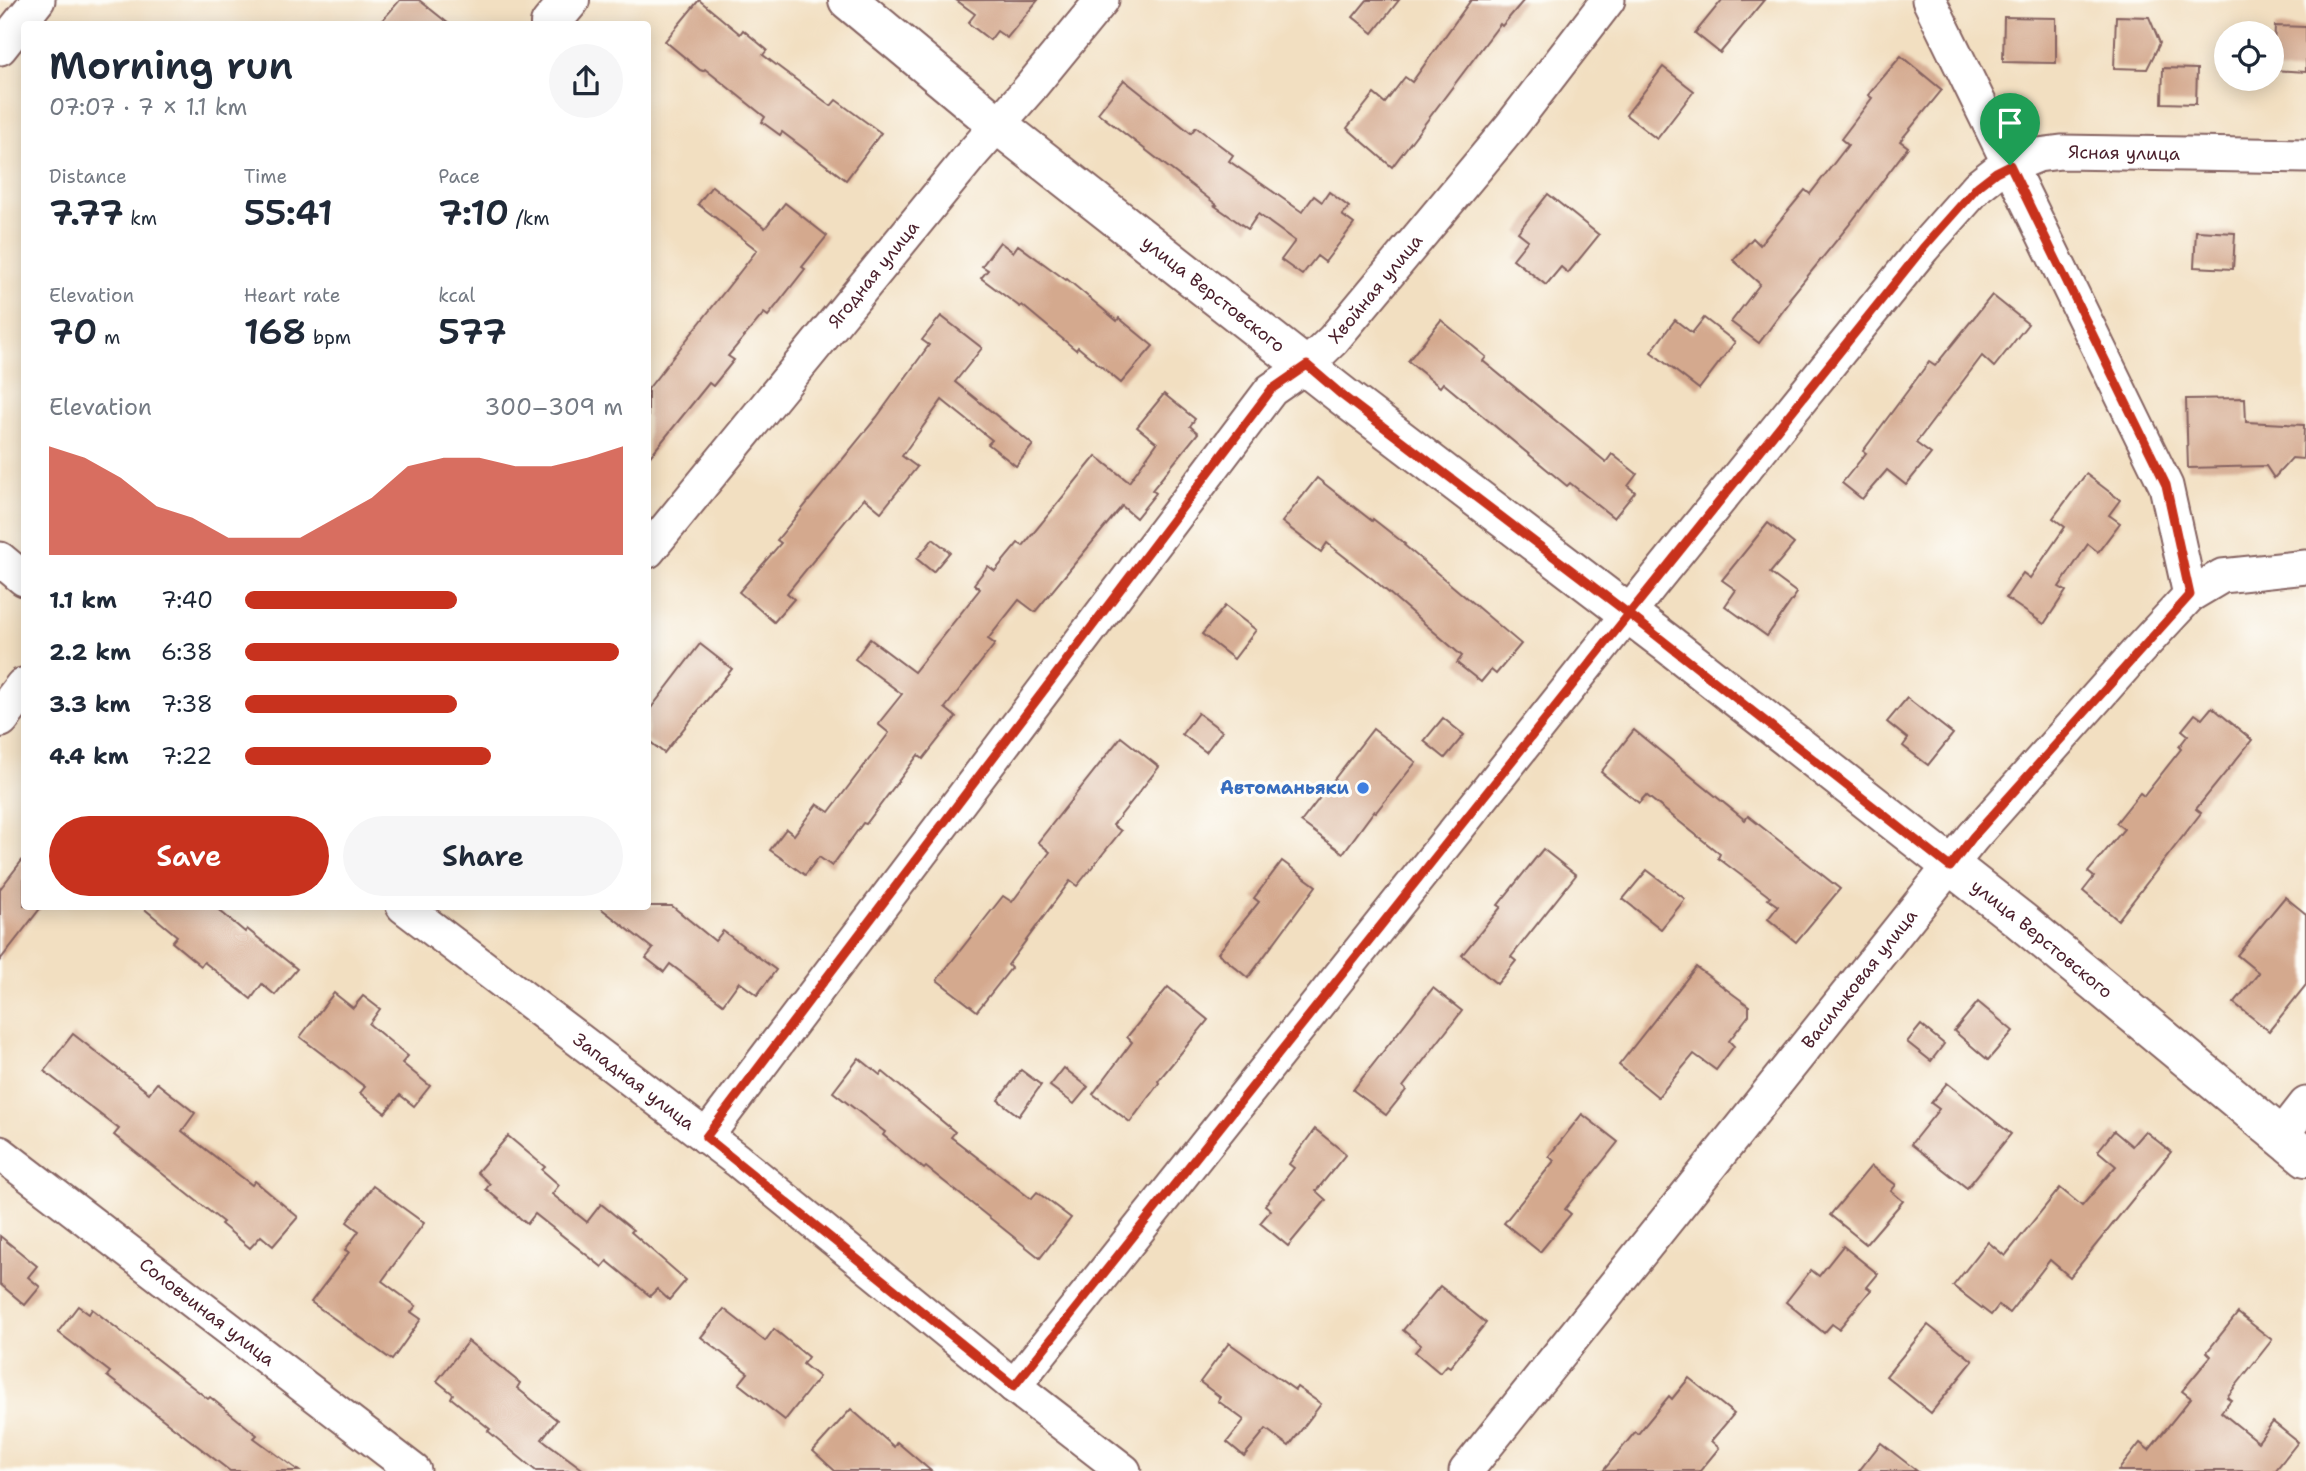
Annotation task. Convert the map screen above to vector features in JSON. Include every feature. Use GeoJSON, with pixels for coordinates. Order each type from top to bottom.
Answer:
{"type":"FeatureCollection","features":[{"type":"Feature","properties":{"kind":"street"},"geometry":{"type":"LineString","coordinates":[[21,21],[38,0]]}},
{"type":"Feature","properties":{"kind":"street"},"geometry":{"type":"LineString","coordinates":[[552,21],[570,0]]}},
{"type":"Feature","properties":{"kind":"street","name":"улица Верстовского"},"geometry":{"type":"LineString","coordinates":[[848,0],[998,125],[1307,365],[1343,396],[1629,614],[2020,920],[2293,1146]]}},
{"type":"Feature","properties":{"kind":"street","name":"Ягодная улица"},"geometry":{"type":"LineString","coordinates":[[651,547],[971,155],[1102,0]]}},
{"type":"Feature","properties":{"kind":"street","name":"Хвойная улица"},"geometry":{"type":"LineString","coordinates":[[706,1137],[1271,390],[1307,365],[1334,340],[1512,125],[1608,0]]}},
{"type":"Feature","properties":{"kind":"street"},"geometry":{"type":"LineString","coordinates":[[1929,0],[2166,485],[2190,595]]}},
{"type":"Feature","properties":{"kind":"street"},"geometry":{"type":"LineString","coordinates":[[0,48],[21,21]]}},
{"type":"Feature","properties":{"kind":"street","name":"Ясная улица"},"geometry":{"type":"LineString","coordinates":[[1014,1386],[1629,614],[1931,239],[1978,186],[2010,165],[2038,155],[2061,152],[2306,156]]}},
{"type":"Feature","properties":{"kind":"street"},"geometry":{"type":"LineString","coordinates":[[0,559],[21,576]]}},
{"type":"Feature","properties":{"kind":"street","name":"Васильковая улица"},"geometry":{"type":"LineString","coordinates":[[1466,1471],[1982,827],[2190,595],[2222,576],[2306,567]]}},
{"type":"Feature","properties":{"kind":"street"},"geometry":{"type":"LineString","coordinates":[[0,718],[21,691]]}},
{"type":"Feature","properties":{"kind":"street","name":"Западная улица"},"geometry":{"type":"LineString","coordinates":[[408,910],[706,1137],[1014,1386],[1124,1471]]}},
{"type":"Feature","properties":{"kind":"street"},"geometry":{"type":"LineString","coordinates":[[2293,1146],[2306,1104]]}},
{"type":"Feature","properties":{"kind":"street","name":"Соловьиная улица"},"geometry":{"type":"LineString","coordinates":[[0,1153],[414,1471]]}},
{"type":"Feature","properties":{"kind":"building"},"geometry":{"type":"Polygon","coordinates":[[[400,0],[419,0],[445,21],[382,21],[400,0]]]}},
{"type":"Feature","properties":{"kind":"building"},"geometry":{"type":"Polygon","coordinates":[[[699,0],[740,34],[743,30],[767,50],[763,55],[831,106],[836,100],[881,133],[846,180],[782,132],[780,135],[762,122],[765,117],[665,41],[699,0]]]}},
{"type":"Feature","properties":{"kind":"building"},"geometry":{"type":"Polygon","coordinates":[[[956,0],[1038,0],[1007,38],[997,31],[990,40],[968,23],[975,14],[956,0]]]}},
{"type":"Feature","properties":{"kind":"building"},"geometry":{"type":"Polygon","coordinates":[[[1367,0],[1399,0],[1373,33],[1353,17],[1367,0]]]}},
{"type":"Feature","properties":{"kind":"building"},"geometry":{"type":"Polygon","coordinates":[[[1471,0],[1524,0],[1502,26],[1500,24],[1392,167],[1347,128],[1374,94],[1385,103],[1405,77],[1412,82],[1471,0]]]}},
{"type":"Feature","properties":{"kind":"building"},"geometry":{"type":"Polygon","coordinates":[[[1722,0],[1764,0],[1720,53],[1695,33],[1722,0]]]}},
{"type":"Feature","properties":{"kind":"building"},"geometry":{"type":"Polygon","coordinates":[[[2116,16],[2149,17],[2160,43],[2147,69],[2114,68],[2116,16]]]}},
{"type":"Feature","properties":{"kind":"building"},"geometry":{"type":"Polygon","coordinates":[[[2004,17],[2056,18],[2056,63],[2003,62],[2004,17]]]}},
{"type":"Feature","properties":{"kind":"building"},"geometry":{"type":"Polygon","coordinates":[[[2284,26],[2306,27],[2306,72],[2284,71],[2284,26]]]}},
{"type":"Feature","properties":{"kind":"building"},"geometry":{"type":"Polygon","coordinates":[[[1901,56],[1942,90],[1900,141],[1908,147],[1789,299],[1791,300],[1759,343],[1731,322],[1760,284],[1733,260],[1753,238],[1760,245],[1805,190],[1810,194],[1848,145],[1841,139],[1872,98],[1868,95],[1901,56]]]}},
{"type":"Feature","properties":{"kind":"building"},"geometry":{"type":"Polygon","coordinates":[[[1663,67],[1694,91],[1657,139],[1626,115],[1663,67]]]}},
{"type":"Feature","properties":{"kind":"building"},"geometry":{"type":"Polygon","coordinates":[[[2163,68],[2197,69],[2196,104],[2162,103],[2163,68]]]}},
{"type":"Feature","properties":{"kind":"building"},"geometry":{"type":"Polygon","coordinates":[[[1124,80],[1191,133],[1196,127],[1233,155],[1229,161],[1302,212],[1314,196],[1322,202],[1329,192],[1349,207],[1342,215],[1354,224],[1325,262],[1317,256],[1302,275],[1281,260],[1295,241],[1258,214],[1248,229],[1098,113],[1124,80]]]}},
{"type":"Feature","properties":{"kind":"building"},"geometry":{"type":"Polygon","coordinates":[[[712,186],[765,228],[785,203],[827,236],[768,316],[764,313],[728,356],[734,360],[713,386],[709,383],[651,455],[651,385],[757,250],[698,204],[712,186]]]}},
{"type":"Feature","properties":{"kind":"building"},"geometry":{"type":"Polygon","coordinates":[[[1548,194],[1599,235],[1568,273],[1561,267],[1546,285],[1513,259],[1528,240],[1518,232],[1548,194]]]}},
{"type":"Feature","properties":{"kind":"building"},"geometry":{"type":"Polygon","coordinates":[[[2196,231],[2235,233],[2233,269],[2194,267],[2196,231]]]}},
{"type":"Feature","properties":{"kind":"building"},"geometry":{"type":"Polygon","coordinates":[[[1000,242],[1013,252],[1018,245],[1067,279],[1117,321],[1119,318],[1153,346],[1121,383],[1022,305],[1020,307],[981,278],[988,270],[982,266],[1000,242]]]}},
{"type":"Feature","properties":{"kind":"building"},"geometry":{"type":"Polygon","coordinates":[[[1992,295],[2028,324],[1994,367],[1982,356],[1916,443],[1931,454],[1906,485],[1887,470],[1862,499],[1842,483],[1929,362],[1935,366],[1992,295]]]}},
{"type":"Feature","properties":{"kind":"building"},"geometry":{"type":"Polygon","coordinates":[[[941,316],[982,348],[955,382],[1033,445],[1016,466],[988,444],[992,440],[942,400],[902,456],[917,467],[881,512],[864,498],[787,593],[794,599],[774,622],[739,592],[781,543],[777,540],[877,417],[929,345],[922,340],[941,316]]]}},
{"type":"Feature","properties":{"kind":"building"},"geometry":{"type":"Polygon","coordinates":[[[1704,318],[1735,342],[1699,389],[1651,352],[1675,320],[1692,333],[1704,318]]]}},
{"type":"Feature","properties":{"kind":"building"},"geometry":{"type":"Polygon","coordinates":[[[1441,320],[1486,357],[1483,361],[1606,462],[1612,454],[1637,474],[1628,486],[1635,492],[1614,518],[1570,483],[1567,486],[1443,383],[1440,387],[1408,361],[1441,320]]]}},
{"type":"Feature","properties":{"kind":"building"},"geometry":{"type":"Polygon","coordinates":[[[1164,394],[1195,419],[1190,426],[1198,433],[1152,490],[1156,493],[1136,518],[1122,506],[1035,612],[1019,600],[988,639],[995,644],[945,708],[956,717],[923,759],[918,755],[832,866],[819,857],[805,875],[770,850],[786,829],[794,835],[817,804],[829,812],[889,733],[878,724],[902,694],[855,659],[870,639],[914,672],[980,589],[974,584],[988,566],[995,571],[1018,543],[1023,546],[1096,456],[1129,482],[1157,443],[1137,427],[1164,394]]]}},
{"type":"Feature","properties":{"kind":"building"},"geometry":{"type":"Polygon","coordinates":[[[2245,398],[2246,422],[2304,425],[2303,459],[2292,458],[2274,478],[2266,466],[2188,468],[2186,399],[2245,398]]]}},
{"type":"Feature","properties":{"kind":"building"},"geometry":{"type":"Polygon","coordinates":[[[2086,474],[2120,500],[2109,515],[2120,523],[2098,552],[2088,544],[2059,587],[2066,591],[2044,624],[2006,598],[2023,573],[2030,578],[2065,527],[2053,518],[2086,474]]]}},
{"type":"Feature","properties":{"kind":"building"},"geometry":{"type":"Polygon","coordinates":[[[1317,478],[1405,544],[1521,644],[1496,674],[1491,670],[1481,682],[1457,663],[1462,656],[1374,580],[1327,543],[1321,552],[1282,522],[1317,478]]]}},
{"type":"Feature","properties":{"kind":"building"},"geometry":{"type":"Polygon","coordinates":[[[1768,523],[1794,544],[1770,573],[1797,593],[1767,636],[1725,606],[1736,590],[1722,580],[1768,523]]]}},
{"type":"Feature","properties":{"kind":"building"},"geometry":{"type":"Polygon","coordinates":[[[933,539],[950,552],[933,572],[917,559],[933,539]]]}},
{"type":"Feature","properties":{"kind":"building"},"geometry":{"type":"Polygon","coordinates":[[[1225,606],[1256,630],[1234,659],[1202,634],[1225,606]]]}},
{"type":"Feature","properties":{"kind":"building"},"geometry":{"type":"Polygon","coordinates":[[[700,644],[732,669],[664,753],[651,742],[651,708],[700,644]]]}},
{"type":"Feature","properties":{"kind":"building"},"geometry":{"type":"Polygon","coordinates":[[[1907,698],[1953,734],[1928,765],[1903,746],[1908,739],[1887,722],[1907,698]]]}},
{"type":"Feature","properties":{"kind":"building"},"geometry":{"type":"Polygon","coordinates":[[[2212,707],[2252,740],[2196,809],[2201,813],[2118,920],[2083,891],[2094,877],[2088,872],[2124,829],[2116,823],[2140,793],[2144,796],[2181,749],[2179,747],[2188,735],[2182,730],[2195,714],[2202,719],[2212,707]]]}},
{"type":"Feature","properties":{"kind":"building"},"geometry":{"type":"Polygon","coordinates":[[[1198,713],[1222,731],[1206,752],[1182,734],[1198,713]]]}},
{"type":"Feature","properties":{"kind":"building"},"geometry":{"type":"Polygon","coordinates":[[[1443,718],[1464,735],[1445,758],[1424,741],[1443,718]]]}},
{"type":"Feature","properties":{"kind":"building"},"geometry":{"type":"Polygon","coordinates":[[[1373,729],[1416,762],[1376,812],[1374,811],[1343,853],[1301,822],[1373,729]]]}},
{"type":"Feature","properties":{"kind":"building"},"geometry":{"type":"Polygon","coordinates":[[[1634,730],[1745,820],[1748,816],[1840,889],[1796,942],[1768,919],[1778,906],[1768,899],[1770,897],[1718,858],[1720,854],[1646,795],[1639,803],[1601,772],[1634,730]]]}},
{"type":"Feature","properties":{"kind":"building"},"geometry":{"type":"Polygon","coordinates":[[[1121,737],[1159,767],[1113,825],[1121,831],[1077,886],[1070,881],[1008,965],[1011,968],[977,1011],[937,980],[1003,896],[1012,902],[1050,852],[1038,842],[1121,737]]]}},
{"type":"Feature","properties":{"kind":"building"},"geometry":{"type":"Polygon","coordinates":[[[1543,849],[1576,875],[1511,957],[1516,961],[1497,984],[1462,955],[1543,849]]]}},
{"type":"Feature","properties":{"kind":"building"},"geometry":{"type":"Polygon","coordinates":[[[1282,861],[1316,886],[1248,978],[1218,953],[1259,902],[1254,898],[1282,861]]]}},
{"type":"Feature","properties":{"kind":"building"},"geometry":{"type":"Polygon","coordinates":[[[21,862],[21,910],[39,910],[0,960],[0,889],[21,862]]]}},
{"type":"Feature","properties":{"kind":"building"},"geometry":{"type":"Polygon","coordinates":[[[1647,870],[1685,899],[1661,929],[1623,899],[1647,870]]]}},
{"type":"Feature","properties":{"kind":"building"},"geometry":{"type":"Polygon","coordinates":[[[2285,897],[2306,914],[2306,985],[2269,1031],[2234,1003],[2259,973],[2237,955],[2285,897]]]}},
{"type":"Feature","properties":{"kind":"building"},"geometry":{"type":"Polygon","coordinates":[[[651,906],[672,906],[715,941],[723,931],[776,970],[757,995],[739,982],[723,1004],[670,964],[664,972],[646,958],[653,949],[603,910],[651,910],[651,906]]]}},
{"type":"Feature","properties":{"kind":"building"},"geometry":{"type":"Polygon","coordinates":[[[146,910],[219,910],[297,969],[275,995],[262,984],[251,999],[204,962],[201,966],[172,942],[177,936],[146,910]]]}},
{"type":"Feature","properties":{"kind":"building"},"geometry":{"type":"Polygon","coordinates":[[[1696,967],[1749,1006],[1749,1015],[1729,1041],[1734,1046],[1716,1070],[1694,1054],[1658,1097],[1619,1065],[1696,967]]]}},
{"type":"Feature","properties":{"kind":"building"},"geometry":{"type":"Polygon","coordinates":[[[1168,987],[1208,1020],[1158,1081],[1130,1122],[1093,1094],[1132,1042],[1127,1037],[1168,987]]]}},
{"type":"Feature","properties":{"kind":"building"},"geometry":{"type":"Polygon","coordinates":[[[1433,988],[1462,1011],[1403,1087],[1406,1090],[1386,1115],[1353,1090],[1433,988]]]}},
{"type":"Feature","properties":{"kind":"building"},"geometry":{"type":"Polygon","coordinates":[[[334,993],[353,1008],[363,996],[380,1009],[369,1024],[408,1056],[402,1063],[430,1086],[414,1106],[400,1095],[385,1113],[360,1093],[365,1087],[300,1037],[334,993]]]}},
{"type":"Feature","properties":{"kind":"building"},"geometry":{"type":"Polygon","coordinates":[[[1978,1002],[2013,1031],[1988,1060],[1954,1031],[1978,1002]]]}},
{"type":"Feature","properties":{"kind":"building"},"geometry":{"type":"Polygon","coordinates":[[[1921,1025],[1944,1044],[1931,1061],[1907,1042],[1921,1025]]]}},
{"type":"Feature","properties":{"kind":"building"},"geometry":{"type":"Polygon","coordinates":[[[73,1034],[149,1093],[157,1083],[195,1113],[182,1131],[252,1185],[255,1181],[298,1217],[273,1246],[261,1236],[250,1248],[221,1224],[223,1222],[114,1135],[119,1129],[44,1071],[73,1034]]]}},
{"type":"Feature","properties":{"kind":"building"},"geometry":{"type":"Polygon","coordinates":[[[859,1058],[880,1075],[883,1072],[955,1132],[951,1137],[1031,1199],[1037,1192],[1071,1218],[1040,1258],[926,1167],[924,1169],[883,1135],[885,1132],[833,1092],[859,1058]]]}},
{"type":"Feature","properties":{"kind":"building"},"geometry":{"type":"Polygon","coordinates":[[[1064,1068],[1088,1087],[1074,1104],[1050,1086],[1064,1068]]]}},
{"type":"Feature","properties":{"kind":"building"},"geometry":{"type":"Polygon","coordinates":[[[1021,1070],[1041,1085],[1019,1116],[998,1100],[1021,1070]]]}},
{"type":"Feature","properties":{"kind":"building"},"geometry":{"type":"Polygon","coordinates":[[[1947,1083],[2011,1134],[1967,1188],[1911,1144],[1939,1109],[1931,1103],[1947,1083]]]}},
{"type":"Feature","properties":{"kind":"building"},"geometry":{"type":"Polygon","coordinates":[[[1582,1114],[1618,1142],[1565,1209],[1571,1214],[1540,1252],[1504,1223],[1554,1161],[1549,1156],[1582,1114]]]}},
{"type":"Feature","properties":{"kind":"building"},"geometry":{"type":"Polygon","coordinates":[[[1315,1129],[1346,1154],[1316,1191],[1326,1200],[1288,1246],[1260,1223],[1271,1210],[1265,1205],[1294,1168],[1289,1164],[1315,1129]]]}},
{"type":"Feature","properties":{"kind":"building"},"geometry":{"type":"Polygon","coordinates":[[[2114,1131],[2132,1146],[2145,1131],[2171,1152],[2070,1277],[2050,1260],[2009,1313],[1999,1305],[1991,1315],[1953,1286],[1988,1242],[2005,1256],[2060,1188],[2082,1206],[2116,1166],[2098,1151],[2114,1131]]]}},
{"type":"Feature","properties":{"kind":"building"},"geometry":{"type":"Polygon","coordinates":[[[508,1136],[545,1167],[542,1170],[559,1185],[552,1194],[587,1222],[601,1204],[686,1280],[669,1300],[657,1289],[650,1296],[607,1261],[602,1267],[535,1214],[527,1224],[486,1189],[490,1184],[477,1172],[508,1136]]]}},
{"type":"Feature","properties":{"kind":"building"},"geometry":{"type":"Polygon","coordinates":[[[1871,1166],[1896,1185],[1891,1191],[1903,1201],[1866,1244],[1830,1215],[1871,1166]]]}},
{"type":"Feature","properties":{"kind":"building"},"geometry":{"type":"Polygon","coordinates":[[[373,1186],[424,1223],[382,1281],[416,1306],[411,1312],[421,1319],[392,1360],[311,1302],[349,1252],[345,1250],[359,1231],[347,1222],[373,1186]]]}},
{"type":"Feature","properties":{"kind":"building"},"geometry":{"type":"Polygon","coordinates":[[[0,1236],[37,1266],[28,1277],[40,1287],[25,1305],[0,1284],[0,1236]]]}},
{"type":"Feature","properties":{"kind":"building"},"geometry":{"type":"Polygon","coordinates":[[[1843,1246],[1878,1274],[1867,1287],[1871,1290],[1839,1329],[1832,1324],[1824,1333],[1786,1302],[1811,1270],[1819,1276],[1843,1246]]]}},
{"type":"Feature","properties":{"kind":"building"},"geometry":{"type":"Polygon","coordinates":[[[1440,1286],[1486,1323],[1450,1367],[1447,1365],[1440,1373],[1415,1352],[1421,1345],[1403,1330],[1440,1286]]]}},
{"type":"Feature","properties":{"kind":"building"},"geometry":{"type":"Polygon","coordinates":[[[78,1306],[89,1314],[92,1309],[208,1399],[210,1397],[257,1435],[254,1438],[299,1471],[230,1471],[107,1376],[110,1372],[58,1332],[78,1306]]]}},
{"type":"Feature","properties":{"kind":"building"},"geometry":{"type":"Polygon","coordinates":[[[724,1309],[765,1341],[774,1329],[808,1357],[803,1364],[819,1377],[785,1420],[739,1384],[748,1373],[701,1337],[724,1309]]]}},
{"type":"Feature","properties":{"kind":"building"},"geometry":{"type":"Polygon","coordinates":[[[2238,1313],[2272,1340],[2227,1397],[2231,1400],[2221,1412],[2258,1442],[2273,1422],[2298,1442],[2275,1471],[2118,1471],[2140,1443],[2149,1450],[2191,1398],[2182,1391],[2211,1356],[2207,1352],[2238,1313]]]}},
{"type":"Feature","properties":{"kind":"building"},"geometry":{"type":"Polygon","coordinates":[[[1928,1325],[1973,1361],[1931,1413],[1886,1376],[1928,1325]]]}},
{"type":"Feature","properties":{"kind":"building"},"geometry":{"type":"Polygon","coordinates":[[[468,1341],[520,1383],[517,1388],[557,1420],[542,1439],[585,1471],[536,1471],[451,1398],[453,1394],[437,1381],[468,1341]]]}},
{"type":"Feature","properties":{"kind":"building"},"geometry":{"type":"Polygon","coordinates":[[[1229,1343],[1295,1390],[1297,1387],[1321,1404],[1289,1446],[1266,1429],[1244,1456],[1227,1442],[1244,1420],[1218,1401],[1220,1397],[1200,1382],[1229,1343]]]}},
{"type":"Feature","properties":{"kind":"building"},"geometry":{"type":"Polygon","coordinates":[[[1689,1378],[1734,1414],[1711,1441],[1719,1448],[1700,1471],[1603,1471],[1635,1432],[1638,1434],[1669,1396],[1672,1399],[1689,1378]]]}},
{"type":"Feature","properties":{"kind":"building"},"geometry":{"type":"Polygon","coordinates":[[[851,1409],[894,1447],[897,1442],[931,1471],[835,1471],[813,1451],[851,1409]]]}},
{"type":"Feature","properties":{"kind":"building"},"geometry":{"type":"Polygon","coordinates":[[[1881,1443],[1917,1471],[1859,1471],[1881,1443]]]}},
{"type":"Feature","properties":{"kind":"place","name":"Автоманьяки"},"geometry":{"type":"Point","coordinates":[1363,788]}},
{"type":"Feature","properties":{"kind":"route"},"geometry":{"type":"LineString","coordinates":[[2010,165],[1996,172],[1962,202],[1629,614],[1343,396],[1307,365],[1271,390],[706,1137],[1014,1386],[1629,614],[1950,867],[1973,837],[2190,595],[2166,485],[2010,165]]}}]}
